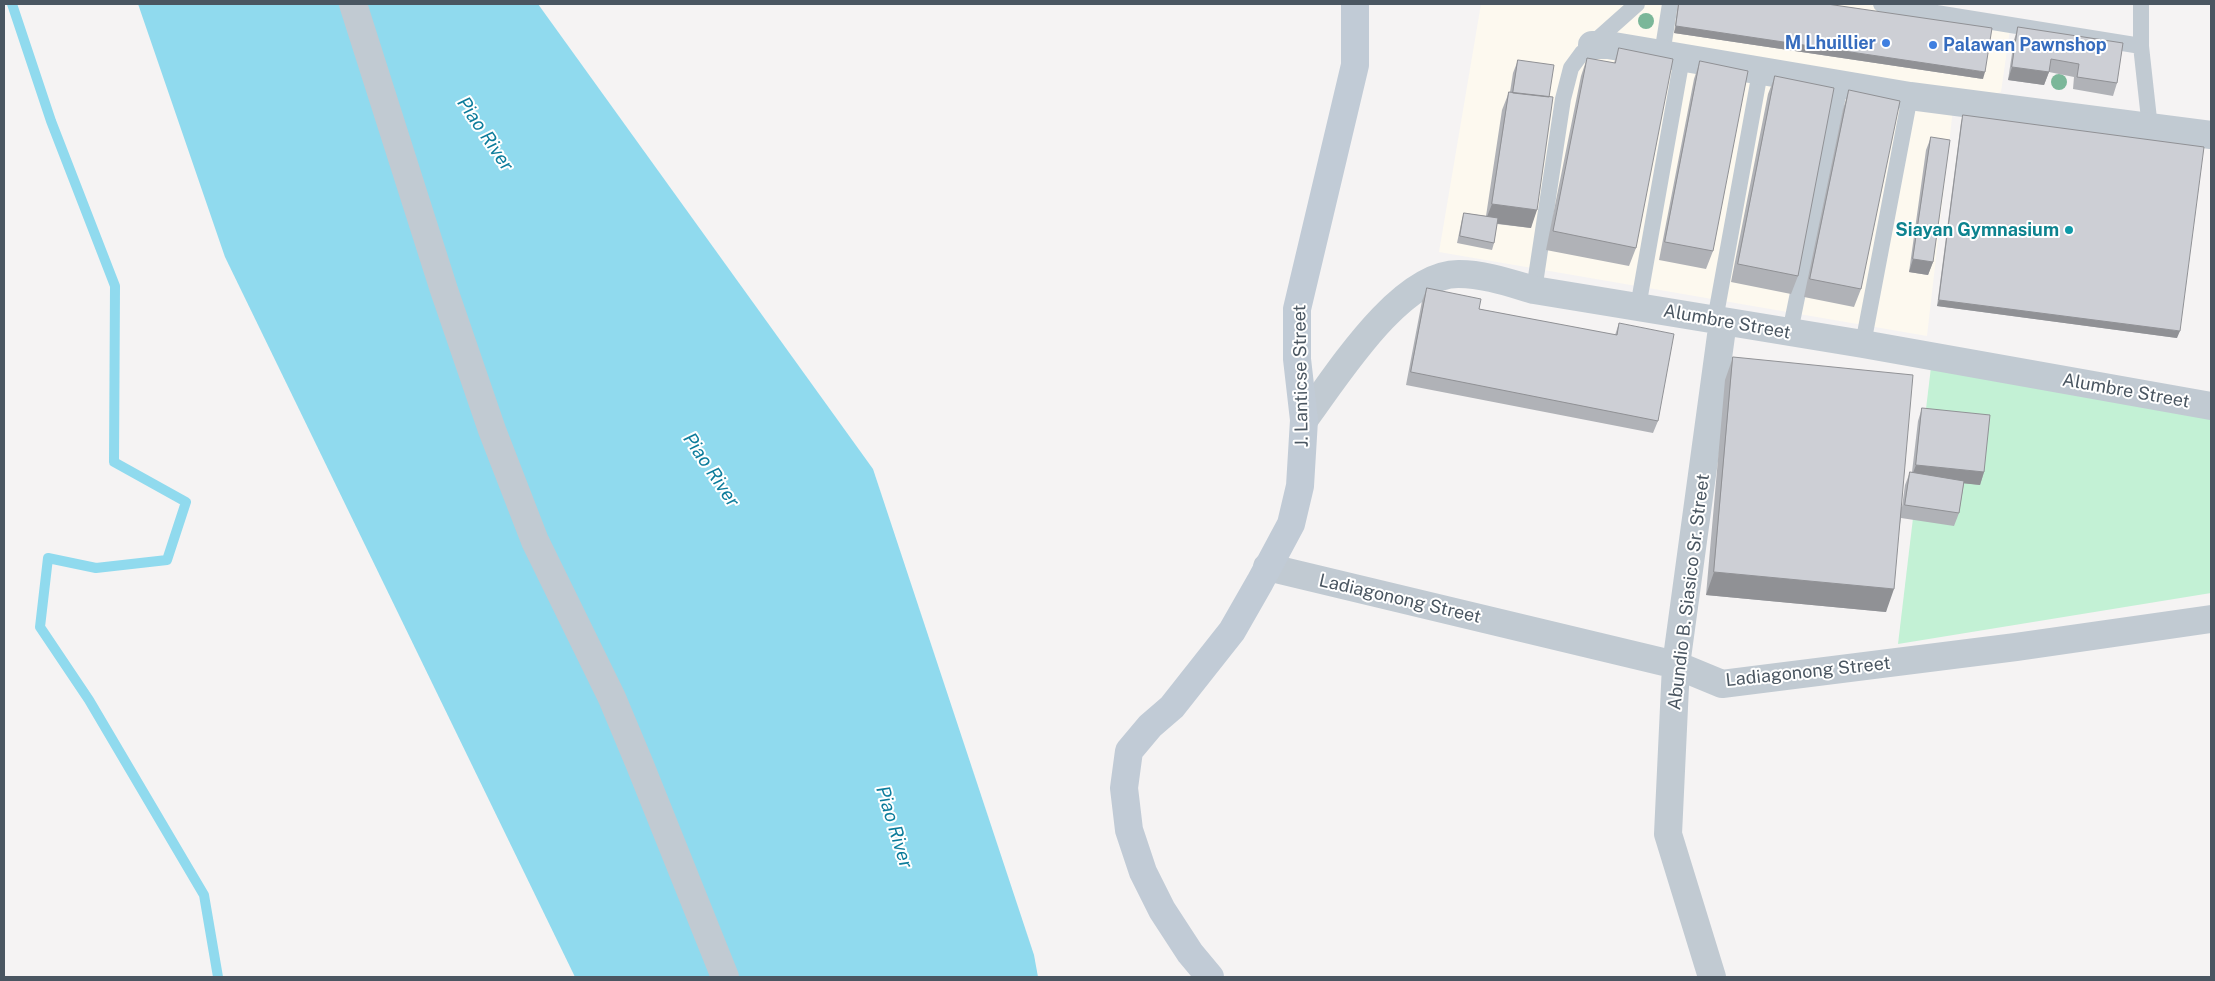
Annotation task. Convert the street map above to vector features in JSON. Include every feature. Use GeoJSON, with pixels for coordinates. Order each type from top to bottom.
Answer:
{"type":"FeatureCollection","features":[{"type":"Feature","properties":{"kind":"street"},"geometry":{"type":"LineString","coordinates":[[353,4],[456,327],[496,440],[535,541],[612,698],[726,977]]}},
{"type":"Feature","properties":{"kind":"street","name":"J. Lanticse Street"},"geometry":{"type":"LineString","coordinates":[[1210,977],[1190,953],[1162,910],[1143,872],[1129,830],[1124,788],[1129,751],[1150,726],[1172,707],[1232,630],[1291,524],[1300,486],[1304,420],[1297,359],[1297,308],[1355,65],[1355,4]]}},
{"type":"Feature","properties":{"kind":"street"},"geometry":{"type":"LineString","coordinates":[[1592,45],[1608,45],[1840,86],[2211,135]]}},
{"type":"Feature","properties":{"kind":"street","name":"Alumbre Street"},"geometry":{"type":"LineString","coordinates":[[1304,420],[1361,343],[1400,301],[1433,280],[1457,274],[1480,276],[1534,290],[1863,344],[2211,406]]}},
{"type":"Feature","properties":{"kind":"street","name":"Abundio B. Siasico Sr. Street"},"geometry":{"type":"LineString","coordinates":[[1712,977],[1668,834],[1676,665],[1719,320]]}},
{"type":"Feature","properties":{"kind":"street","name":"Ladiagonong Street"},"geometry":{"type":"LineString","coordinates":[[1267,567],[1676,665],[1722,684],[2016,647],[2211,619]]}},
{"type":"Feature","properties":{"kind":"lane"},"geometry":{"type":"LineString","coordinates":[[1534,290],[1563,99],[1571,68],[1582,53],[1637,4]]}},
{"type":"Feature","properties":{"kind":"lane"},"geometry":{"type":"LineString","coordinates":[[1638,307],[1672,56],[1670,4]]}},
{"type":"Feature","properties":{"kind":"lane"},"geometry":{"type":"LineString","coordinates":[[1881,4],[2142,46]]}},
{"type":"Feature","properties":{"kind":"lane"},"geometry":{"type":"LineString","coordinates":[[2141,4],[2142,46],[2150,128]]}},
{"type":"Feature","properties":{"kind":"lane"},"geometry":{"type":"LineString","coordinates":[[1719,320],[1760,72]]}},
{"type":"Feature","properties":{"kind":"lane"},"geometry":{"type":"LineString","coordinates":[[1790,332],[1840,86]]}},
{"type":"Feature","properties":{"kind":"lane"},"geometry":{"type":"LineString","coordinates":[[1863,344],[1910,96]]}},
{"type":"Feature","properties":{"kind":"shaded area"},"geometry":{"type":"Polygon","coordinates":[[[1481,4],[1915,4],[2011,22],[2001,92],[1953,109],[1927,336],[1439,252],[1481,4]]]}},
{"type":"Feature","properties":{"kind":"green space"},"geometry":{"type":"Polygon","coordinates":[[[1931,367],[2211,413],[2211,593],[1898,644],[1931,367]]]}},
{"type":"Feature","properties":{"kind":"water","name":"Piao River"},"geometry":{"type":"Polygon","coordinates":[[[138,4],[538,4],[873,469],[1034,955],[1038,977],[575,977],[225,257],[138,4]]]}},
{"type":"Feature","properties":{"kind":"building"},"geometry":{"type":"Polygon","coordinates":[[[1679,4],[1827,4],[1992,28],[1985,72],[1676,26],[1679,4]]]}},
{"type":"Feature","properties":{"kind":"building"},"geometry":{"type":"Polygon","coordinates":[[[2018,27],[2123,43],[2117,83],[2077,77],[2079,64],[2051,59],[2049,72],[2012,67],[2018,27]]]}},
{"type":"Feature","properties":{"kind":"building"},"geometry":{"type":"Polygon","coordinates":[[[1619,48],[1673,59],[1636,248],[1553,231],[1587,58],[1615,63],[1619,48]]]}},
{"type":"Feature","properties":{"kind":"building"},"geometry":{"type":"Polygon","coordinates":[[[1518,60],[1554,65],[1549,97],[1513,93],[1518,60]]]}},
{"type":"Feature","properties":{"kind":"building"},"geometry":{"type":"Polygon","coordinates":[[[1700,61],[1748,71],[1713,251],[1665,242],[1700,61]]]}},
{"type":"Feature","properties":{"kind":"building"},"geometry":{"type":"Polygon","coordinates":[[[1775,76],[1834,88],[1798,276],[1738,264],[1775,76]]]}},
{"type":"Feature","properties":{"kind":"building"},"geometry":{"type":"Polygon","coordinates":[[[1849,90],[1900,101],[1861,289],[1810,279],[1849,90]]]}},
{"type":"Feature","properties":{"kind":"building"},"geometry":{"type":"Polygon","coordinates":[[[1509,92],[1553,97],[1537,210],[1492,204],[1509,92]]]}},
{"type":"Feature","properties":{"kind":"building","name":"Siayan Gymnasium"},"geometry":{"type":"Polygon","coordinates":[[[1963,115],[2204,147],[2180,331],[1939,300],[1963,115]]]}},
{"type":"Feature","properties":{"kind":"building"},"geometry":{"type":"Polygon","coordinates":[[[1931,137],[1950,140],[1933,262],[1913,259],[1931,137]]]}},
{"type":"Feature","properties":{"kind":"building"},"geometry":{"type":"Polygon","coordinates":[[[1464,213],[1498,218],[1494,243],[1460,236],[1464,213]]]}},
{"type":"Feature","properties":{"kind":"building"},"geometry":{"type":"Polygon","coordinates":[[[1427,288],[1481,299],[1479,309],[1617,335],[1619,323],[1674,334],[1658,421],[1411,372],[1427,288]]]}},
{"type":"Feature","properties":{"kind":"building"},"geometry":{"type":"Polygon","coordinates":[[[1733,357],[1913,375],[1894,589],[1714,572],[1733,357]]]}},
{"type":"Feature","properties":{"kind":"building"},"geometry":{"type":"Polygon","coordinates":[[[1922,408],[1990,415],[1984,472],[1916,465],[1922,408]]]}},
{"type":"Feature","properties":{"kind":"building"},"geometry":{"type":"Polygon","coordinates":[[[1910,472],[1964,481],[1959,513],[1905,505],[1910,472]]]}},
{"type":"Feature","properties":{"kind":"waterway"},"geometry":{"type":"LineString","coordinates":[[12,4],[51,121],[115,286],[114,462],[186,502],[167,560],[96,568],[48,558],[40,627],[89,700],[204,895],[218,977]]}},
{"type":"Feature","properties":{"kind":"place","name":"M Lhuillier"},"geometry":{"type":"Point","coordinates":[1886,43]}},
{"type":"Feature","properties":{"kind":"place","name":"Palawan Pawnshop"},"geometry":{"type":"Point","coordinates":[1933,45]}},
{"type":"Feature","properties":{"kind":"place","name":"Siayan Gymnasium"},"geometry":{"type":"Point","coordinates":[2069,230]}}]}
